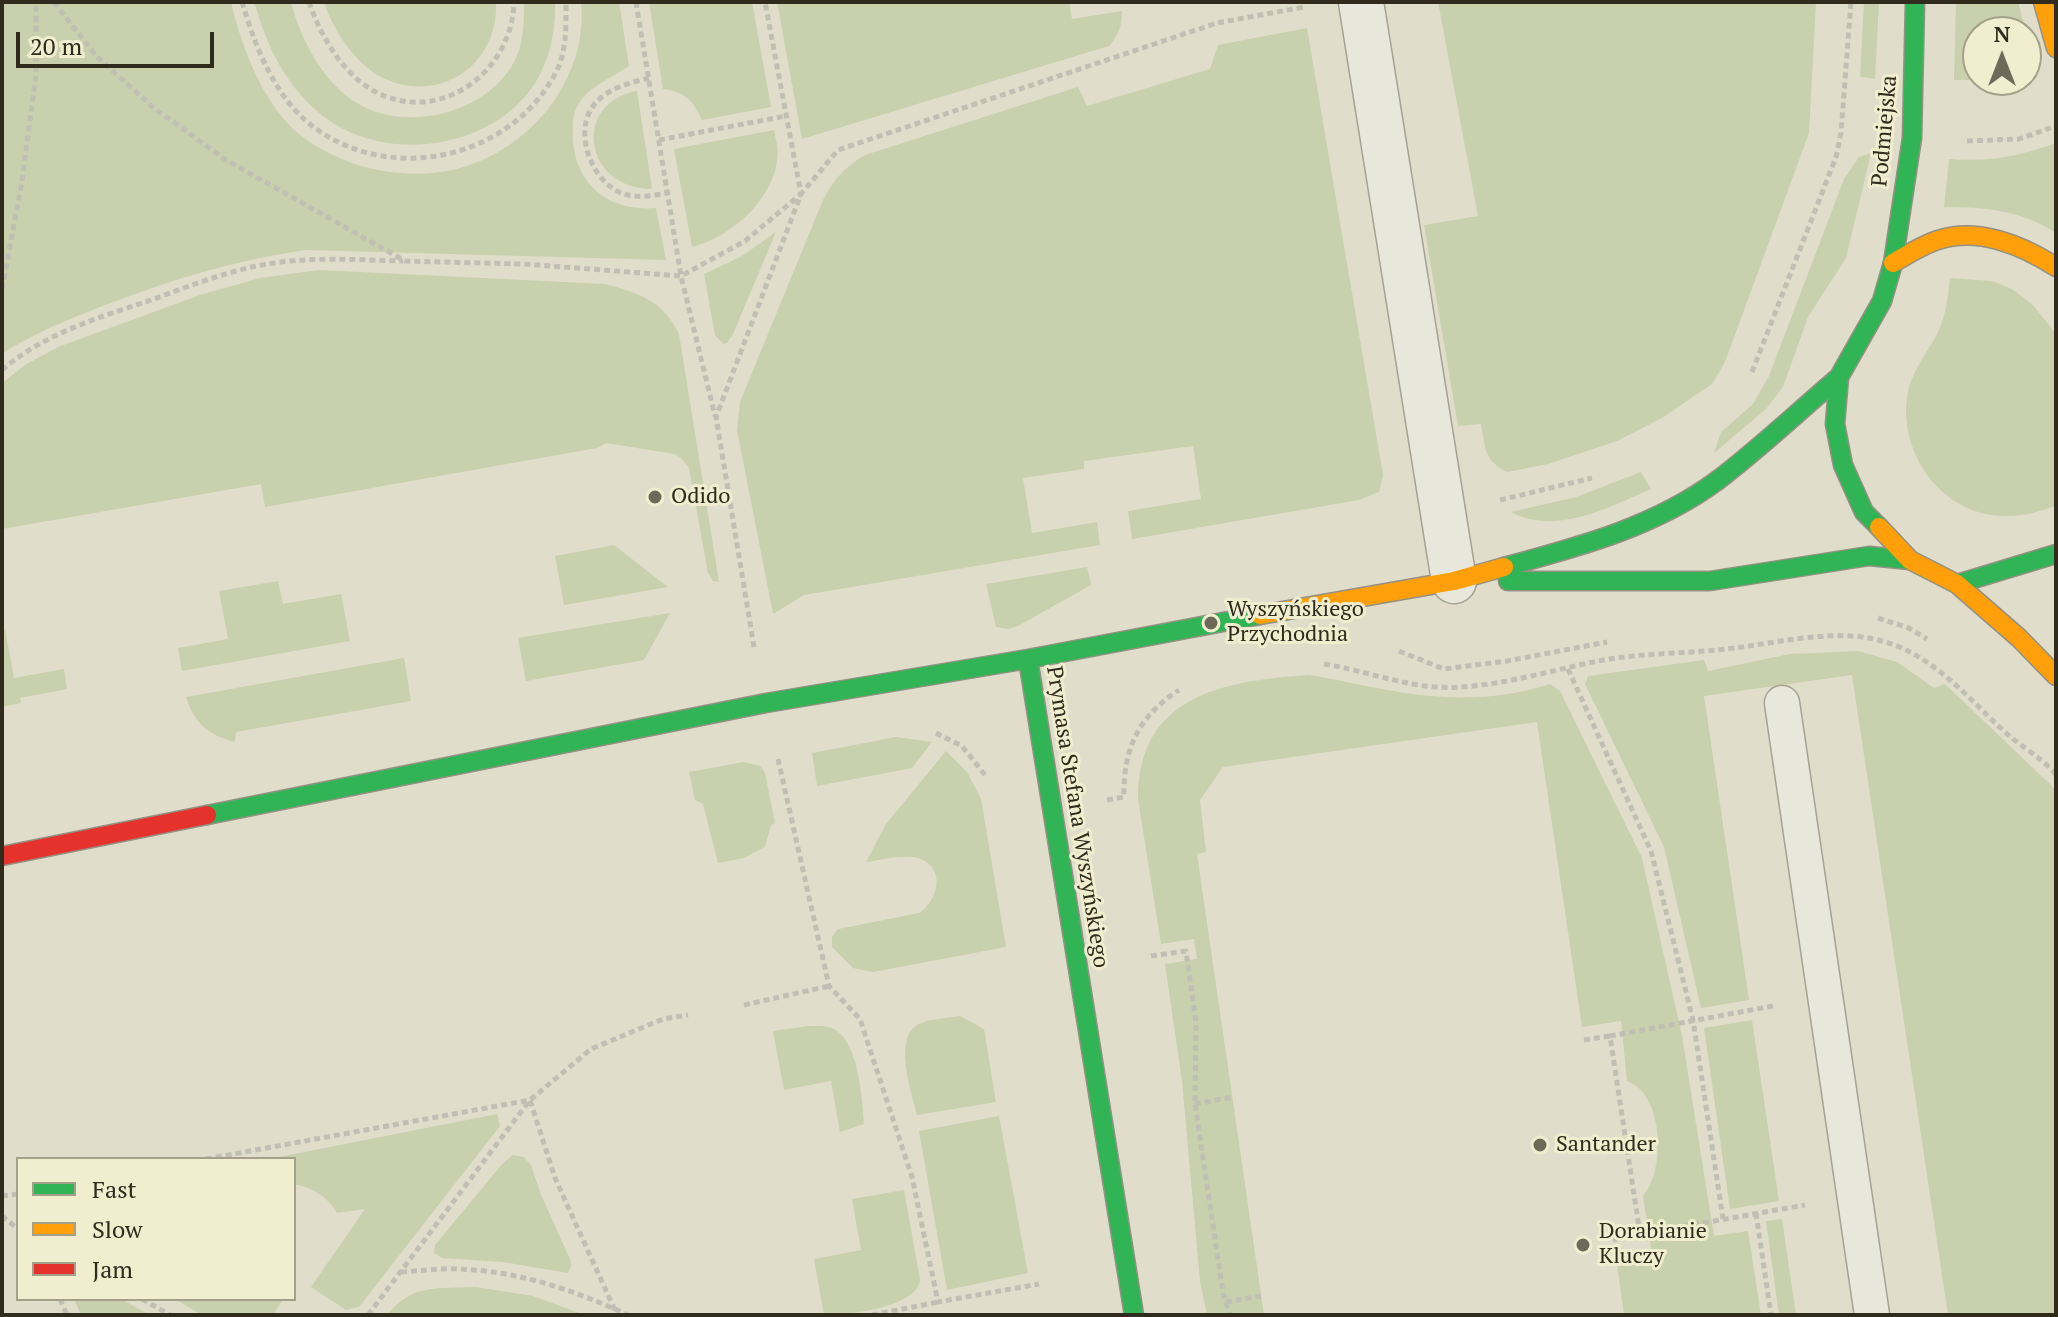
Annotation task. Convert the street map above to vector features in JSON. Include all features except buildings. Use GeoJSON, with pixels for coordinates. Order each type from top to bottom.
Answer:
{"type":"FeatureCollection","features":[{"type":"Feature","properties":{"kind":"street"},"geometry":{"type":"LineString","coordinates":[[1361,2],[1454,581]]}},
{"type":"Feature","properties":{"kind":"street","name":"Podmiejska"},"geometry":{"type":"LineString","coordinates":[[1839,377],[1882,301],[1893,263],[1912,138],[1915,2]]}},
{"type":"Feature","properties":{"kind":"street"},"geometry":{"type":"LineString","coordinates":[[2043,2],[2056,48]]}},
{"type":"Feature","properties":{"kind":"street"},"geometry":{"type":"LineString","coordinates":[[1893,263],[1940,239],[1975,236],[2019,246],[2056,267]]}},
{"type":"Feature","properties":{"kind":"street"},"geometry":{"type":"LineString","coordinates":[[1839,377],[1835,424],[1843,465],[1864,512],[1910,560],[1957,584],[2019,638],[2056,676]]}},
{"type":"Feature","properties":{"kind":"street","name":"Prymasa Stefana Wyszyńskiego"},"geometry":{"type":"LineString","coordinates":[[1134,1315],[1028,659],[1211,623],[1454,581],[1605,539],[1657,515],[1716,481],[1839,377]]}},
{"type":"Feature","properties":{"kind":"street"},"geometry":{"type":"LineString","coordinates":[[1957,584],[2056,554]]}},
{"type":"Feature","properties":{"kind":"street","name":"Prymasa Stefana Wyszyńskiego"},"geometry":{"type":"LineString","coordinates":[[1454,581],[1710,581],[1869,556],[1910,560]]}},
{"type":"Feature","properties":{"kind":"street"},"geometry":{"type":"LineString","coordinates":[[2,856],[766,703],[1028,659]]}},
{"type":"Feature","properties":{"kind":"lane"},"geometry":{"type":"LineString","coordinates":[[1782,703],[1872,1315]]}},
{"type":"Feature","properties":{"kind":"path"},"geometry":{"type":"LineString","coordinates":[[2,289],[21,187],[36,75],[36,2]]}},
{"type":"Feature","properties":{"kind":"path"},"geometry":{"type":"LineString","coordinates":[[54,2],[96,56],[154,108],[226,160],[405,261]]}},
{"type":"Feature","properties":{"kind":"path"},"geometry":{"type":"LineString","coordinates":[[242,2],[265,64],[303,118],[330,138],[359,150],[402,158],[436,158],[459,152],[487,141],[513,123],[541,96],[559,66],[566,37],[566,2]]}},
{"type":"Feature","properties":{"kind":"path"},"geometry":{"type":"LineString","coordinates":[[309,2],[329,44],[344,66],[363,84],[380,94],[420,101],[460,91],[481,78],[495,63],[505,45],[512,25],[514,2]]}},
{"type":"Feature","properties":{"kind":"path"},"geometry":{"type":"LineString","coordinates":[[636,2],[681,276],[716,417],[748,615],[829,986],[860,1019],[912,1177],[938,1302]]}},
{"type":"Feature","properties":{"kind":"path"},"geometry":{"type":"LineString","coordinates":[[716,417],[801,194],[765,2]]}},
{"type":"Feature","properties":{"kind":"path"},"geometry":{"type":"LineString","coordinates":[[1750,377],[1836,157],[1841,133],[1851,2]]}},
{"type":"Feature","properties":{"kind":"path"},"geometry":{"type":"LineString","coordinates":[[2,370],[51,339],[106,316],[195,284],[263,265],[320,259],[524,264],[681,276],[745,241],[801,194],[838,150],[1217,23],[1313,5]]}},
{"type":"Feature","properties":{"kind":"path"},"geometry":{"type":"LineString","coordinates":[[649,78],[616,88],[601,98],[590,110],[585,138],[592,163],[619,192],[635,196],[668,193]]}},
{"type":"Feature","properties":{"kind":"path"},"geometry":{"type":"LineString","coordinates":[[659,140],[786,116]]}},
{"type":"Feature","properties":{"kind":"path"},"geometry":{"type":"LineString","coordinates":[[1442,511],[1524,496],[1602,474]]}},
{"type":"Feature","properties":{"kind":"path"},"geometry":{"type":"LineString","coordinates":[[1874,617],[1909,628],[1932,641]]}},
{"type":"Feature","properties":{"kind":"path"},"geometry":{"type":"LineString","coordinates":[[1389,647],[1444,669],[1616,641]]}},
{"type":"Feature","properties":{"kind":"path"},"geometry":{"type":"LineString","coordinates":[[1568,669],[1651,851],[1693,1020],[1723,1219]]}},
{"type":"Feature","properties":{"kind":"path"},"geometry":{"type":"LineString","coordinates":[[1151,956],[1186,951],[1196,1023],[1195,1104],[1230,1313]]}},
{"type":"Feature","properties":{"kind":"path"},"geometry":{"type":"LineString","coordinates":[[744,1005],[829,986]]}},
{"type":"Feature","properties":{"kind":"path"},"geometry":{"type":"LineString","coordinates":[[1584,1040],[1825,996]]}},
{"type":"Feature","properties":{"kind":"path"},"geometry":{"type":"LineString","coordinates":[[368,1315],[530,1100],[591,1049],[663,1019],[688,1015]]}},
{"type":"Feature","properties":{"kind":"path"},"geometry":{"type":"LineString","coordinates":[[1610,1036],[1640,1234]]}},
{"type":"Feature","properties":{"kind":"path"},"geometry":{"type":"LineString","coordinates":[[1195,1104],[1233,1097]]}},
{"type":"Feature","properties":{"kind":"path"},"geometry":{"type":"LineString","coordinates":[[217,1157],[530,1100]]}},
{"type":"Feature","properties":{"kind":"path"},"geometry":{"type":"LineString","coordinates":[[530,1100],[555,1178],[615,1312]]}},
{"type":"Feature","properties":{"kind":"path"},"geometry":{"type":"LineString","coordinates":[[1613,1240],[1854,1196]]}},
{"type":"Feature","properties":{"kind":"path"},"geometry":{"type":"LineString","coordinates":[[1756,1213],[1771,1315]]}},
{"type":"Feature","properties":{"kind":"path"},"geometry":{"type":"LineString","coordinates":[[400,1272],[457,1269],[505,1273],[545,1282],[628,1315]]}},
{"type":"Feature","properties":{"kind":"path"},"geometry":{"type":"LineString","coordinates":[[872,1315],[1039,1284]]}},
{"type":"Feature","properties":{"kind":"path"},"geometry":{"type":"LineString","coordinates":[[1226,1302],[1261,1296]]}},
{"type":"Feature","properties":{"kind":"path"},"geometry":{"type":"LineString","coordinates":[[146,1301],[170,1315]]}},
{"type":"Feature","properties":{"kind":"green space"},"geometry":{"type":"Polygon","coordinates":[[[2,2],[231,2],[257,78],[290,126],[316,146],[345,160],[370,168],[418,174],[465,167],[523,135],[556,97],[568,75],[577,52],[581,2],[619,2],[629,66],[595,87],[579,103],[573,120],[575,156],[588,183],[598,193],[624,206],[656,208],[666,260],[305,250],[229,265],[156,286],[54,326],[2,354],[2,2]]]}},
{"type":"Feature","properties":{"kind":"green space"},"geometry":{"type":"Polygon","coordinates":[[[291,2],[307,45],[334,84],[357,103],[398,117],[443,113],[485,95],[501,80],[520,48],[524,2],[555,2],[555,13],[553,36],[542,69],[531,89],[512,110],[488,126],[461,137],[433,143],[403,144],[374,140],[347,131],[310,105],[280,66],[266,36],[255,4],[291,2]]]}},
{"type":"Feature","properties":{"kind":"green space"},"geometry":{"type":"Polygon","coordinates":[[[324,2],[496,2],[488,44],[477,60],[445,82],[426,86],[405,85],[383,78],[364,65],[333,24],[324,2]]]}},
{"type":"Feature","properties":{"kind":"green space"},"geometry":{"type":"Polygon","coordinates":[[[649,2],[752,2],[771,107],[702,120],[687,98],[663,89],[649,2]]]}},
{"type":"Feature","properties":{"kind":"green space"},"geometry":{"type":"Polygon","coordinates":[[[777,2],[1069,2],[1072,19],[1122,11],[1122,16],[1119,30],[1109,46],[802,139],[777,2]]]}},
{"type":"Feature","properties":{"kind":"green space"},"geometry":{"type":"Polygon","coordinates":[[[1438,2],[1816,2],[1809,133],[1725,362],[1712,384],[1662,418],[1617,441],[1548,464],[1507,472],[1490,458],[1481,424],[1458,426],[1424,225],[1478,216],[1438,2]]]}},
{"type":"Feature","properties":{"kind":"green space"},"geometry":{"type":"Polygon","coordinates":[[[1864,2],[1879,2],[1875,79],[1860,77],[1864,2]]]}},
{"type":"Feature","properties":{"kind":"green space"},"geometry":{"type":"Polygon","coordinates":[[[1956,2],[2018,2],[2022,16],[1962,16],[1962,80],[1954,80],[1956,2]]]}},
{"type":"Feature","properties":{"kind":"green space"},"geometry":{"type":"Polygon","coordinates":[[[1307,28],[1383,475],[1379,492],[1359,500],[1132,539],[1128,511],[1201,499],[1193,446],[1084,461],[1084,469],[1023,478],[1032,533],[1097,522],[1100,545],[804,595],[773,614],[737,430],[740,402],[823,200],[841,174],[865,155],[1078,87],[1087,106],[1210,69],[1218,45],[1307,28]]]}},
{"type":"Feature","properties":{"kind":"green space"},"geometry":{"type":"Polygon","coordinates":[[[637,91],[652,189],[629,185],[612,175],[600,161],[594,144],[595,127],[602,111],[616,99],[637,91]]]}},
{"type":"Feature","properties":{"kind":"green space"},"geometry":{"type":"Polygon","coordinates":[[[774,130],[777,161],[767,190],[758,203],[734,226],[692,247],[674,149],[774,130]]]}},
{"type":"Feature","properties":{"kind":"green space"},"geometry":{"type":"Polygon","coordinates":[[[2056,143],[2056,233],[2029,219],[2002,211],[1944,207],[1949,159],[2003,157],[2056,143]]]}},
{"type":"Feature","properties":{"kind":"green space"},"geometry":{"type":"Polygon","coordinates":[[[1871,153],[1846,258],[1808,317],[1783,387],[1766,409],[1714,453],[1721,432],[1753,404],[1769,376],[1844,179],[1859,157],[1871,153]]]}},
{"type":"Feature","properties":{"kind":"green space"},"geometry":{"type":"Polygon","coordinates":[[[776,232],[733,334],[723,344],[715,335],[704,274],[742,256],[776,232]]]}},
{"type":"Feature","properties":{"kind":"green space"},"geometry":{"type":"Polygon","coordinates":[[[319,270],[605,284],[639,295],[657,306],[673,322],[679,334],[719,582],[713,581],[708,573],[689,468],[681,458],[674,454],[606,443],[597,448],[265,507],[261,484],[2,529],[2,383],[25,365],[58,347],[200,295],[260,278],[319,270]]]}},
{"type":"Feature","properties":{"kind":"green space"},"geometry":{"type":"Polygon","coordinates":[[[1950,278],[1992,281],[2012,289],[2033,305],[2056,334],[2056,506],[2020,515],[1985,514],[1963,506],[1945,494],[1929,478],[1917,458],[1909,437],[1906,414],[1908,391],[1941,326],[1950,278]]]}},
{"type":"Feature","properties":{"kind":"green space"},"geometry":{"type":"Polygon","coordinates":[[[1641,472],[1651,489],[1601,511],[1546,521],[1528,519],[1511,512],[1576,497],[1641,472]]]}},
{"type":"Feature","properties":{"kind":"green space"},"geometry":{"type":"Polygon","coordinates":[[[614,545],[668,587],[564,605],[555,556],[614,545]]]}},
{"type":"Feature","properties":{"kind":"green space"},"geometry":{"type":"Polygon","coordinates":[[[1087,567],[1091,585],[1018,626],[1008,629],[996,627],[986,584],[1087,567]]]}},
{"type":"Feature","properties":{"kind":"green space"},"geometry":{"type":"Polygon","coordinates":[[[278,581],[283,604],[341,594],[350,641],[182,671],[178,648],[228,639],[219,591],[278,581]]]}},
{"type":"Feature","properties":{"kind":"green space"},"geometry":{"type":"Polygon","coordinates":[[[670,613],[644,660],[526,681],[518,638],[670,613]]]}},
{"type":"Feature","properties":{"kind":"green space"},"geometry":{"type":"Polygon","coordinates":[[[5,629],[14,678],[64,669],[67,689],[20,698],[21,703],[2,707],[2,630],[5,629]]]}},
{"type":"Feature","properties":{"kind":"green space"},"geometry":{"type":"Polygon","coordinates":[[[1858,651],[1897,662],[1934,688],[1945,684],[2056,790],[2056,1315],[1948,1315],[1852,675],[1704,696],[1749,1000],[1701,1008],[1664,847],[1585,684],[1588,676],[1704,660],[1708,671],[1790,654],[1858,651]]]}},
{"type":"Feature","properties":{"kind":"green space"},"geometry":{"type":"Polygon","coordinates":[[[404,658],[411,701],[236,732],[235,742],[203,727],[186,697],[404,658]]]}},
{"type":"Feature","properties":{"kind":"green space"},"geometry":{"type":"Polygon","coordinates":[[[1308,675],[1403,693],[1445,697],[1508,694],[1550,684],[1560,691],[1642,858],[1682,1036],[1714,1236],[1748,1231],[1761,1315],[1624,1315],[1616,1257],[1651,1249],[1643,1196],[1655,1169],[1658,1134],[1648,1101],[1639,1089],[1627,1081],[1621,1021],[1582,1027],[1537,722],[1223,767],[1200,800],[1206,852],[1197,854],[1264,1315],[1207,1315],[1200,1281],[1182,1081],[1165,964],[1197,959],[1194,939],[1161,944],[1138,799],[1142,764],[1153,737],[1170,716],[1192,700],[1217,689],[1246,682],[1308,675]]]}},
{"type":"Feature","properties":{"kind":"green space"},"geometry":{"type":"Polygon","coordinates":[[[896,737],[932,742],[912,768],[817,786],[812,753],[896,737]]]}},
{"type":"Feature","properties":{"kind":"green space"},"geometry":{"type":"Polygon","coordinates":[[[946,751],[967,772],[981,799],[1006,947],[873,972],[853,968],[832,947],[832,937],[838,929],[919,913],[935,893],[936,876],[927,862],[899,857],[866,862],[886,824],[946,751]]]}},
{"type":"Feature","properties":{"kind":"green space"},"geometry":{"type":"Polygon","coordinates":[[[744,762],[760,766],[765,773],[775,823],[771,825],[765,847],[744,858],[718,863],[703,804],[695,800],[689,772],[744,762]]]}},
{"type":"Feature","properties":{"kind":"green space"},"geometry":{"type":"Polygon","coordinates":[[[960,1016],[984,1029],[996,1102],[917,1115],[906,1067],[906,1042],[910,1032],[921,1023],[960,1016]]]}},
{"type":"Feature","properties":{"kind":"green space"},"geometry":{"type":"Polygon","coordinates":[[[1752,1020],[1779,1201],[1730,1209],[1704,1028],[1752,1020]]]}},
{"type":"Feature","properties":{"kind":"green space"},"geometry":{"type":"Polygon","coordinates":[[[809,1026],[831,1028],[849,1046],[858,1072],[864,1124],[840,1132],[831,1081],[784,1090],[773,1031],[809,1026]]]}},
{"type":"Feature","properties":{"kind":"green space"},"geometry":{"type":"Polygon","coordinates":[[[497,1114],[500,1126],[359,1307],[346,1310],[311,1287],[365,1209],[337,1213],[319,1194],[296,1185],[296,1157],[279,1157],[497,1114]]]}},
{"type":"Feature","properties":{"kind":"green space"},"geometry":{"type":"Polygon","coordinates":[[[999,1116],[1028,1273],[947,1290],[919,1131],[999,1116]]]}},
{"type":"Feature","properties":{"kind":"green space"},"geometry":{"type":"Polygon","coordinates":[[[513,1155],[524,1157],[531,1165],[570,1259],[568,1273],[503,1262],[442,1258],[434,1253],[435,1245],[513,1155]]]}},
{"type":"Feature","properties":{"kind":"green space"},"geometry":{"type":"Polygon","coordinates":[[[904,1190],[920,1280],[916,1290],[880,1308],[824,1315],[814,1259],[861,1250],[852,1199],[904,1190]]]}},
{"type":"Feature","properties":{"kind":"green space"},"geometry":{"type":"Polygon","coordinates":[[[1782,1219],[1796,1315],[1779,1315],[1766,1221],[1782,1219]]]}},
{"type":"Feature","properties":{"kind":"green space"},"geometry":{"type":"Polygon","coordinates":[[[476,1287],[533,1296],[585,1315],[387,1315],[406,1297],[416,1293],[438,1288],[476,1287]]]}},
{"type":"Feature","properties":{"kind":"green space"},"geometry":{"type":"Polygon","coordinates":[[[75,1301],[125,1301],[150,1315],[81,1315],[75,1301]]]}},
{"type":"Feature","properties":{"kind":"green space"},"geometry":{"type":"Polygon","coordinates":[[[178,1301],[282,1301],[273,1315],[202,1315],[178,1301]]]}},
{"type":"Feature","properties":{"kind":"traffic: fast"},"geometry":{"type":"LineString","coordinates":[[1879,527],[1864,512],[1843,465],[1835,424],[1839,377],[1882,301],[1893,263],[1912,138],[1915,2]]}},
{"type":"Feature","properties":{"kind":"traffic: fast"},"geometry":{"type":"LineString","coordinates":[[1504,567],[1615,534],[1668,511],[1718,480],[1839,377]]}},
{"type":"Feature","properties":{"kind":"traffic: fast"},"geometry":{"type":"LineString","coordinates":[[1957,584],[2056,554]]}},
{"type":"Feature","properties":{"kind":"traffic: fast"},"geometry":{"type":"LineString","coordinates":[[1508,581],[1710,581],[1869,556],[1910,560]]}},
{"type":"Feature","properties":{"kind":"traffic: fast"},"geometry":{"type":"LineString","coordinates":[[207,815],[766,703],[1028,659],[1260,615]]}},
{"type":"Feature","properties":{"kind":"traffic: fast"},"geometry":{"type":"LineString","coordinates":[[1028,659],[1134,1315]]}},
{"type":"Feature","properties":{"kind":"traffic: slow"},"geometry":{"type":"LineString","coordinates":[[2043,2],[2056,48]]}},
{"type":"Feature","properties":{"kind":"traffic: slow"},"geometry":{"type":"LineString","coordinates":[[1893,263],[1932,242],[1969,236],[2014,245],[2056,267]]}},
{"type":"Feature","properties":{"kind":"traffic: slow"},"geometry":{"type":"LineString","coordinates":[[1879,527],[1910,560],[1957,584],[2019,638],[2056,676]]}},
{"type":"Feature","properties":{"kind":"traffic: slow"},"geometry":{"type":"LineString","coordinates":[[1260,615],[1454,581],[1504,567]]}},
{"type":"Feature","properties":{"kind":"traffic: jam"},"geometry":{"type":"LineString","coordinates":[[2,856],[207,815]]}},
{"type":"Feature","properties":{"kind":"place","name":"Odido"},"geometry":{"type":"Point","coordinates":[655,497]}},
{"type":"Feature","properties":{"kind":"place","name":"Wyszyńskiego Przychodnia"},"geometry":{"type":"Point","coordinates":[1211,623]}},
{"type":"Feature","properties":{"kind":"place","name":"Santander"},"geometry":{"type":"Point","coordinates":[1540,1145]}},
{"type":"Feature","properties":{"kind":"place","name":"Dorabianie Kluczy"},"geometry":{"type":"Point","coordinates":[1583,1245]}}]}
